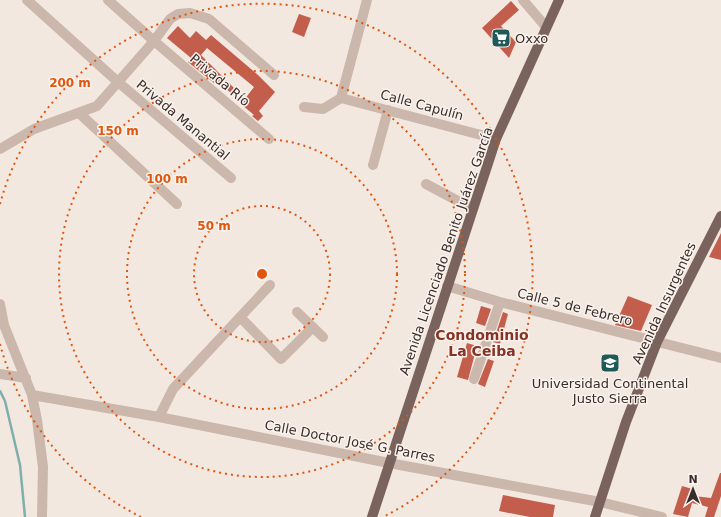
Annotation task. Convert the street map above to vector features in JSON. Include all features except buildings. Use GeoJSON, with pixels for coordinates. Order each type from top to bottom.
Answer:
{"type":"FeatureCollection","features":[{"type":"Feature","properties":{"kind":"main road","name":"Avenida Licenciado Benito Juárez García"},"geometry":{"type":"LineString","coordinates":[[372,517],[496,139],[559,0]]}},
{"type":"Feature","properties":{"kind":"main road","name":"Avenida Insurgentes"},"geometry":{"type":"LineString","coordinates":[[595,517],[626,422],[657,342],[720,220]]}},
{"type":"Feature","properties":{"kind":"street","name":"Privada Manantial"},"geometry":{"type":"LineString","coordinates":[[27,0],[118,82],[231,178]]}},
{"type":"Feature","properties":{"kind":"street","name":"Privada Río"},"geometry":{"type":"LineString","coordinates":[[108,0],[269,139]]}},
{"type":"Feature","properties":{"kind":"street"},"geometry":{"type":"LineString","coordinates":[[304,107],[322,109],[341,98],[367,0]]}},
{"type":"Feature","properties":{"kind":"street"},"geometry":{"type":"LineString","coordinates":[[523,0],[546,27]]}},
{"type":"Feature","properties":{"kind":"street"},"geometry":{"type":"LineString","coordinates":[[0,148],[34,129],[97,106],[154,41],[170,19],[178,14],[190,13],[209,20],[274,75]]}},
{"type":"Feature","properties":{"kind":"street","name":"Calle Capulín"},"geometry":{"type":"LineString","coordinates":[[341,98],[496,139]]}},
{"type":"Feature","properties":{"kind":"street"},"geometry":{"type":"LineString","coordinates":[[373,165],[388,110]]}},
{"type":"Feature","properties":{"kind":"street"},"geometry":{"type":"LineString","coordinates":[[79,113],[177,204]]}},
{"type":"Feature","properties":{"kind":"street"},"geometry":{"type":"LineString","coordinates":[[426,184],[473,209]]}},
{"type":"Feature","properties":{"kind":"street"},"geometry":{"type":"LineString","coordinates":[[159,417],[174,389],[270,285]]}},
{"type":"Feature","properties":{"kind":"street","name":"Calle 5 de Febrero"},"geometry":{"type":"LineString","coordinates":[[447,286],[500,302],[721,358]]}},
{"type":"Feature","properties":{"kind":"street"},"geometry":{"type":"LineString","coordinates":[[474,379],[500,302]]}},
{"type":"Feature","properties":{"kind":"street"},"geometry":{"type":"LineString","coordinates":[[0,304],[4,325],[32,395],[37,420],[43,466],[42,517]]}},
{"type":"Feature","properties":{"kind":"street"},"geometry":{"type":"LineString","coordinates":[[297,312],[322,337]]}},
{"type":"Feature","properties":{"kind":"street"},"geometry":{"type":"LineString","coordinates":[[240,317],[281,359],[313,328]]}},
{"type":"Feature","properties":{"kind":"street"},"geometry":{"type":"LineString","coordinates":[[0,374],[26,378]]}},
{"type":"Feature","properties":{"kind":"street","name":"Calle Doctor José G. Parres"},"geometry":{"type":"LineString","coordinates":[[32,395],[159,417],[389,463],[600,502],[662,517]]}},
{"type":"Feature","properties":{"kind":"waterway"},"geometry":{"type":"LineString","coordinates":[[0,391],[5,401],[20,465],[25,517]]}},
{"type":"Feature","properties":{"kind":"place","name":"Oxxo"},"geometry":{"type":"Point","coordinates":[501,38]}},
{"type":"Feature","properties":{"kind":"place","name":"Universidad Continental Justo Sierra"},"geometry":{"type":"Point","coordinates":[610,363]}},
{"type":"Feature","properties":{"kind":"district","name":"Condominio La Ceiba"},"geometry":{"type":"Point","coordinates":[482,344]}}]}
